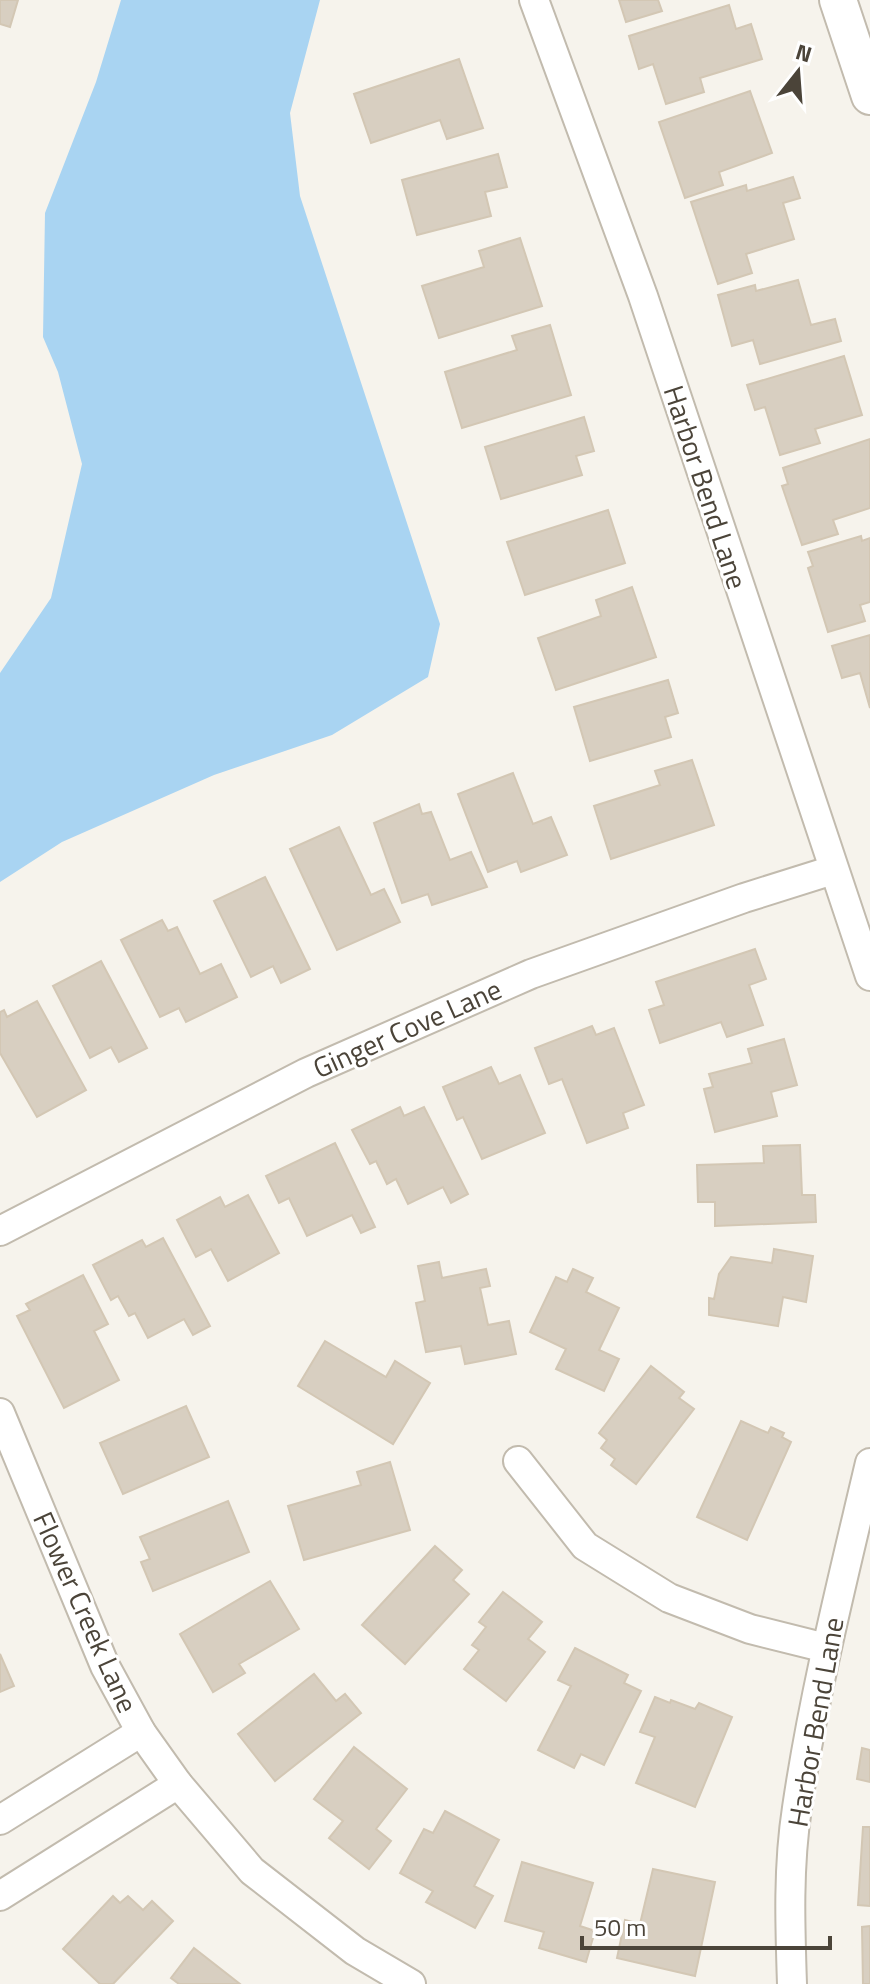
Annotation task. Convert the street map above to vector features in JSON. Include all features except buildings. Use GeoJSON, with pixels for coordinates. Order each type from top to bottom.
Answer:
{"type":"FeatureCollection","features":[{"type":"Feature","properties":{"kind":"street","name":"Harbor Bend Lane"},"geometry":{"type":"LineString","coordinates":[[534,0],[643,296],[870,976]]}},
{"type":"Feature","properties":{"kind":"street"},"geometry":{"type":"LineString","coordinates":[[838,0],[870,96]]}},
{"type":"Feature","properties":{"kind":"street","name":"Ginger Cove Lane"},"geometry":{"type":"LineString","coordinates":[[0,1231],[306,1073],[531,974],[744,898],[833,870]]}},
{"type":"Feature","properties":{"kind":"street","name":"Flower Creek Lane"},"geometry":{"type":"LineString","coordinates":[[0,1413],[105,1666],[141,1732],[178,1784],[252,1871],[355,1951],[411,1984]]}},
{"type":"Feature","properties":{"kind":"street"},"geometry":{"type":"LineString","coordinates":[[518,1461],[585,1546],[669,1598],[750,1629],[826,1648]]}},
{"type":"Feature","properties":{"kind":"street","name":"Harbor Bend Lane"},"geometry":{"type":"LineString","coordinates":[[792,1984],[789,1904],[796,1810],[826,1648],[870,1463]]}},
{"type":"Feature","properties":{"kind":"street"},"geometry":{"type":"LineString","coordinates":[[0,1820],[141,1732]]}},
{"type":"Feature","properties":{"kind":"street"},"geometry":{"type":"LineString","coordinates":[[0,1896],[178,1784]]}},
{"type":"Feature","properties":{"kind":"water"},"geometry":{"type":"Polygon","coordinates":[[[121,0],[320,0],[290,113],[300,196],[440,624],[428,677],[332,735],[214,775],[62,842],[0,882],[0,673],[51,598],[82,464],[58,372],[43,337],[45,213],[96,82],[121,0]]]}}]}
